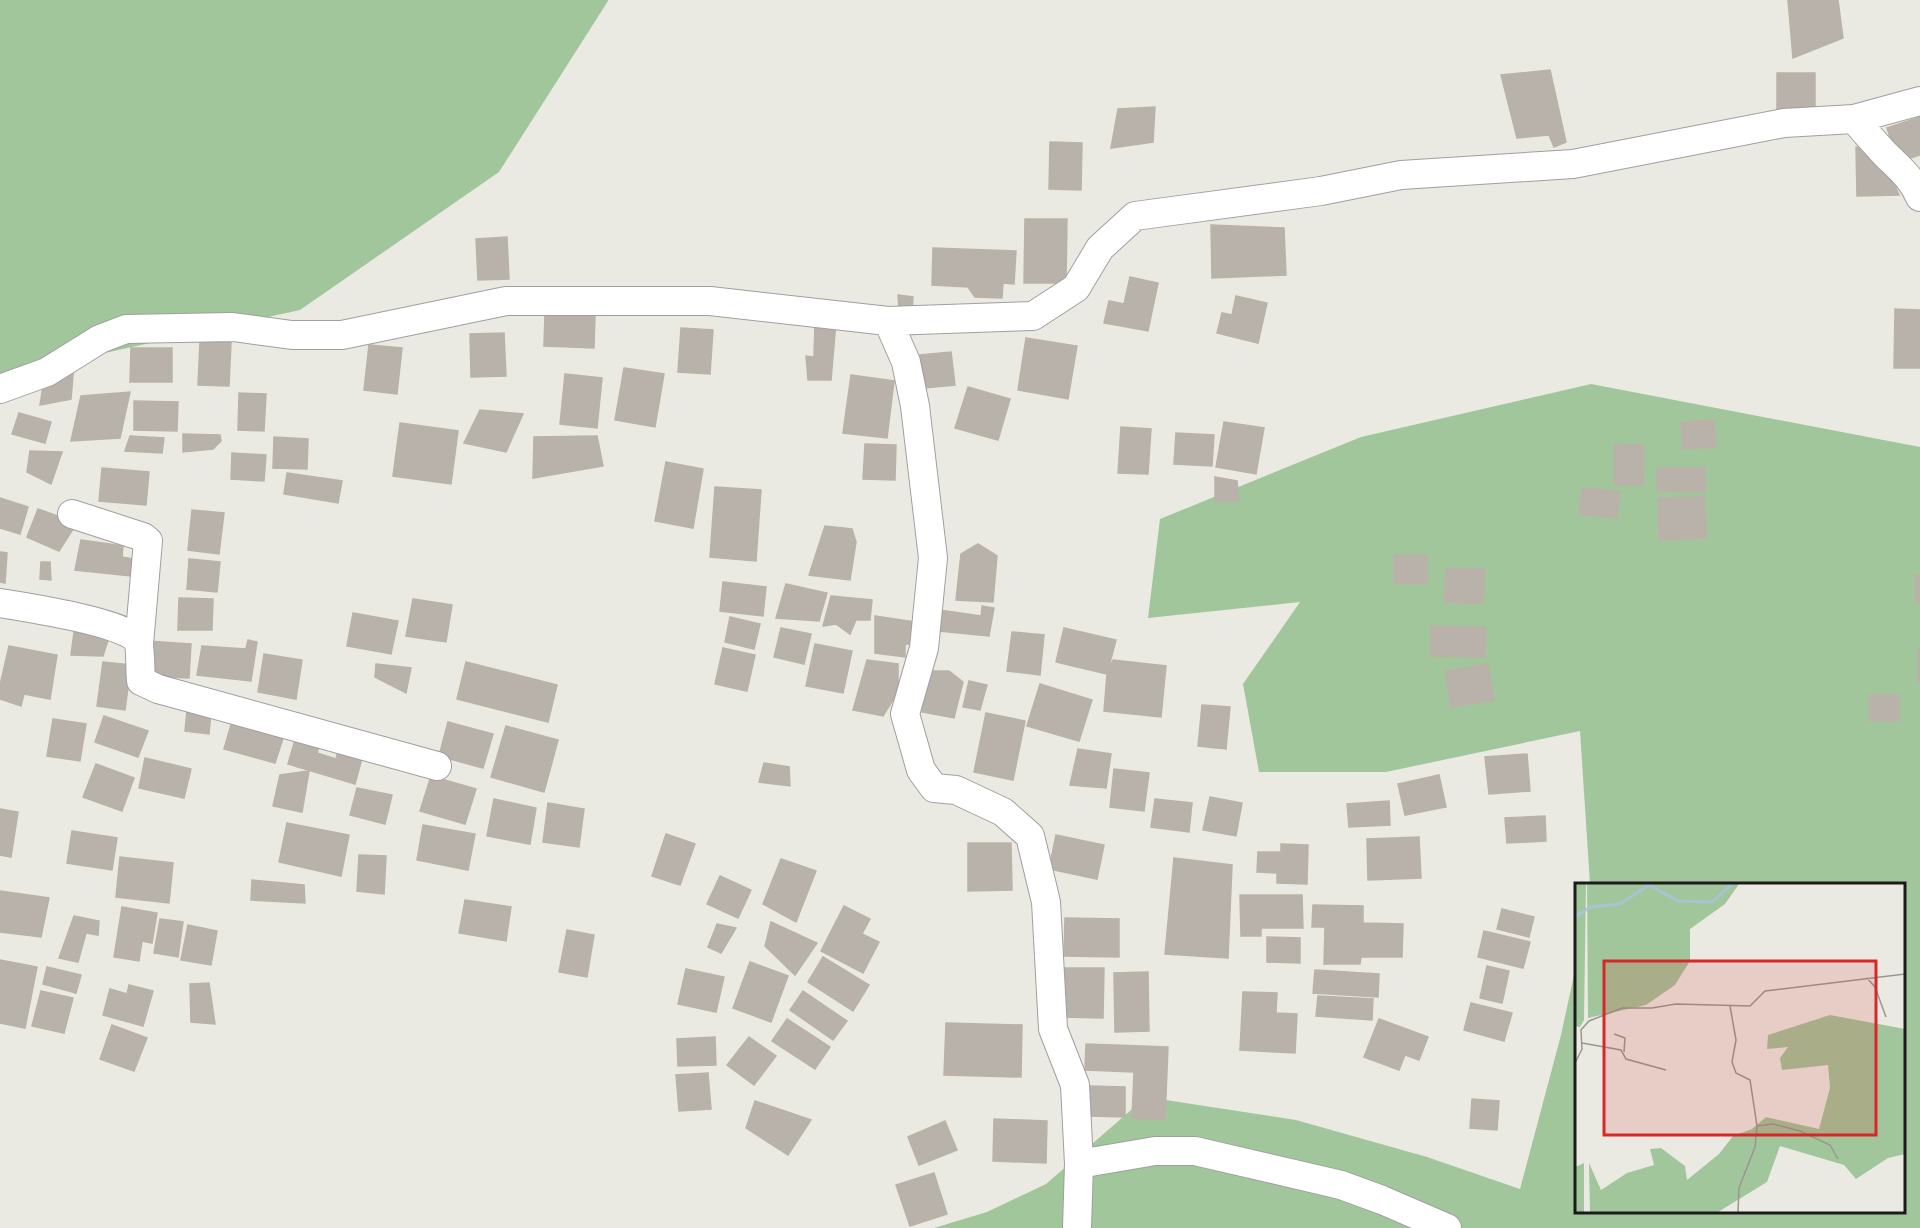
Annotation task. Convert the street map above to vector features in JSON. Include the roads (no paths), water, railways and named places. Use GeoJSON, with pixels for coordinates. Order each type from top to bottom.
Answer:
{"type":"FeatureCollection","features":[{"type":"Feature","properties":{"kind":"street"},"geometry":{"type":"LineString","coordinates":[[0,389],[47,372],[100,339],[126,329],[233,327],[292,335],[342,335],[506,301],[710,301],[888,321],[1034,316],[1076,288],[1100,248],[1135,216],[1321,191],[1401,175],[1573,164],[1784,123],[1854,119],[1920,101]]}},
{"type":"Feature","properties":{"kind":"street"},"geometry":{"type":"LineString","coordinates":[[1854,119],[1904,170],[1915,185],[1920,197]]}},
{"type":"Feature","properties":{"kind":"street"},"geometry":{"type":"LineString","coordinates":[[888,321],[906,362],[915,406],[933,558],[924,648],[905,714],[921,770],[934,788],[956,790],[1003,812],[1030,836],[1046,902],[1053,1029],[1075,1085],[1079,1164],[1077,1228]]}},
{"type":"Feature","properties":{"kind":"street"},"geometry":{"type":"LineString","coordinates":[[72,514],[143,537],[148,541],[139,644],[141,681],[158,689],[437,766]]}},
{"type":"Feature","properties":{"kind":"street"},"geometry":{"type":"LineString","coordinates":[[0,603],[54,612],[121,630],[135,637],[139,644]]}},
{"type":"Feature","properties":{"kind":"street"},"geometry":{"type":"LineString","coordinates":[[1079,1164],[1155,1151],[1195,1151],[1341,1185],[1447,1228]]}}]}
